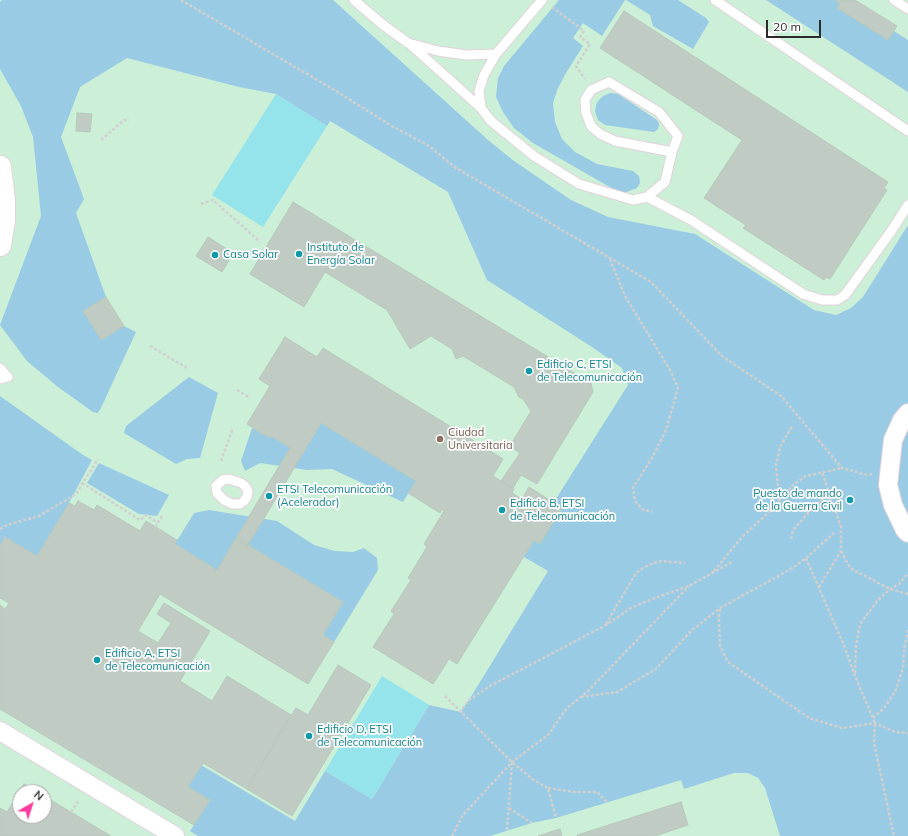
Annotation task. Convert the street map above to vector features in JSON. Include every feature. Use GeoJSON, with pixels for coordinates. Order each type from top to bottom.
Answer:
{"type":"FeatureCollection","features":[{"type":"Feature","properties":{"kind":"street"},"geometry":{"type":"LineString","coordinates":[[0,168],[4,200],[4,220],[0,246]]}},
{"type":"Feature","properties":{"kind":"street"},"geometry":{"type":"LineString","coordinates":[[908,413],[902,420],[893,440],[888,485],[893,505],[905,530],[908,533]]}},
{"type":"Feature","properties":{"kind":"street"},"geometry":{"type":"LineString","coordinates":[[0,730],[175,836]]}},
{"type":"Feature","properties":{"kind":"lane"},"geometry":{"type":"LineString","coordinates":[[354,0],[382,24],[408,43],[481,108],[492,121],[534,156],[579,184],[633,200],[647,197],[665,182],[672,152],[678,136],[659,112],[609,82],[591,90],[585,100],[586,113],[591,126],[600,134],[615,141],[672,152]]}},
{"type":"Feature","properties":{"kind":"lane"},"geometry":{"type":"LineString","coordinates":[[481,108],[479,92],[484,75],[496,54],[542,0]]}},
{"type":"Feature","properties":{"kind":"lane"},"geometry":{"type":"LineString","coordinates":[[716,0],[908,131]]}},
{"type":"Feature","properties":{"kind":"lane"},"geometry":{"type":"LineString","coordinates":[[894,0],[908,9]]}},
{"type":"Feature","properties":{"kind":"lane"},"geometry":{"type":"LineString","coordinates":[[408,43],[438,51],[466,55],[496,54]]}},
{"type":"Feature","properties":{"kind":"lane"},"geometry":{"type":"LineString","coordinates":[[647,197],[691,220],[803,294],[822,300],[837,300],[845,295],[892,230],[908,205]]}},
{"type":"Feature","properties":{"kind":"lane"},"geometry":{"type":"LineString","coordinates":[[0,368],[8,377],[0,379]]}},
{"type":"Feature","properties":{"kind":"path"},"geometry":{"type":"LineString","coordinates":[[181,0],[336,90],[392,126],[429,146],[456,168],[651,282],[722,356],[781,396],[842,468]]}},
{"type":"Feature","properties":{"kind":"path"},"geometry":{"type":"LineString","coordinates":[[559,12],[584,31],[580,37],[590,44],[576,66],[591,90]]}},
{"type":"Feature","properties":{"kind":"path"},"geometry":{"type":"LineString","coordinates":[[101,140],[124,120],[129,120]]}},
{"type":"Feature","properties":{"kind":"path"},"geometry":{"type":"LineString","coordinates":[[201,204],[213,200],[260,242]]}},
{"type":"Feature","properties":{"kind":"path"},"geometry":{"type":"LineString","coordinates":[[610,258],[625,296],[667,364],[678,388],[666,430],[652,458],[633,488],[635,501],[642,509],[652,512]]}},
{"type":"Feature","properties":{"kind":"path"},"geometry":{"type":"LineString","coordinates":[[150,346],[187,368]]}},
{"type":"Feature","properties":{"kind":"path"},"geometry":{"type":"LineString","coordinates":[[237,390],[249,397]]}},
{"type":"Feature","properties":{"kind":"path"},"geometry":{"type":"LineString","coordinates":[[779,501],[776,465],[780,447],[792,426]]}},
{"type":"Feature","properties":{"kind":"path"},"geometry":{"type":"LineString","coordinates":[[221,461],[233,428]]}},
{"type":"Feature","properties":{"kind":"path"},"geometry":{"type":"LineString","coordinates":[[0,529],[7,525],[39,516],[76,494],[98,459]]}},
{"type":"Feature","properties":{"kind":"path"},"geometry":{"type":"LineString","coordinates":[[713,572],[742,537],[794,484],[806,476],[842,468],[867,475],[889,469]]}},
{"type":"Feature","properties":{"kind":"path"},"geometry":{"type":"LineString","coordinates":[[822,472],[841,527],[841,551],[850,568],[890,589],[908,594]]}},
{"type":"Feature","properties":{"kind":"path"},"geometry":{"type":"LineString","coordinates":[[82,484],[140,520],[146,515],[158,523]]}},
{"type":"Feature","properties":{"kind":"path"},"geometry":{"type":"LineString","coordinates":[[791,539],[793,530],[815,505],[830,494]]}},
{"type":"Feature","properties":{"kind":"path"},"geometry":{"type":"LineString","coordinates":[[155,527],[162,516]]}},
{"type":"Feature","properties":{"kind":"path"},"geometry":{"type":"LineString","coordinates":[[580,697],[617,692],[656,669],[691,631],[720,608],[776,578],[806,558],[834,533]]}},
{"type":"Feature","properties":{"kind":"path"},"geometry":{"type":"LineString","coordinates":[[819,587],[841,551]]}},
{"type":"Feature","properties":{"kind":"path"},"geometry":{"type":"LineString","coordinates":[[806,558],[845,648],[875,723],[874,743],[894,836]]}},
{"type":"Feature","properties":{"kind":"path"},"geometry":{"type":"LineString","coordinates":[[606,625],[636,573],[651,564],[661,561],[684,563]]}},
{"type":"Feature","properties":{"kind":"path"},"geometry":{"type":"LineString","coordinates":[[462,713],[462,709],[469,700],[490,686],[606,625],[631,608],[689,586],[732,562]]}},
{"type":"Feature","properties":{"kind":"path"},"geometry":{"type":"LineString","coordinates":[[855,676],[856,646],[860,624],[878,600],[890,589],[899,584],[908,573]]}},
{"type":"Feature","properties":{"kind":"path"},"geometry":{"type":"LineString","coordinates":[[452,836],[463,815],[512,762],[548,734],[567,708],[588,691],[689,586]]}},
{"type":"Feature","properties":{"kind":"path"},"geometry":{"type":"LineString","coordinates":[[720,608],[720,646],[728,662],[809,718],[842,728],[875,723],[895,732],[908,733]]}},
{"type":"Feature","properties":{"kind":"path"},"geometry":{"type":"LineString","coordinates":[[873,718],[884,708],[895,692],[903,668],[904,651],[908,630]]}},
{"type":"Feature","properties":{"kind":"path"},"geometry":{"type":"LineString","coordinates":[[445,696],[512,762],[532,779],[548,788],[575,792],[598,792],[607,802]]}},
{"type":"Feature","properties":{"kind":"path"},"geometry":{"type":"LineString","coordinates":[[507,830],[512,762]]}},
{"type":"Feature","properties":{"kind":"path"},"geometry":{"type":"LineString","coordinates":[[548,788],[556,818]]}},
{"type":"Feature","properties":{"kind":"path"},"geometry":{"type":"LineString","coordinates":[[71,812],[79,800]]}},
{"type":"Feature","properties":{"kind":"path"},"geometry":{"type":"LineString","coordinates":[[509,808],[532,823]]}},
{"type":"Feature","properties":{"kind":"shaded area","name":"Ciudad Universitaria"},"geometry":{"type":"Polygon","coordinates":[[[0,0],[908,0],[908,836],[0,836],[0,0]]]}},
{"type":"Feature","properties":{"kind":"shaded area"},"geometry":{"type":"Polygon","coordinates":[[[2,0],[333,0],[488,140],[514,161],[571,200],[608,217],[695,234],[814,310],[836,315],[851,308],[863,297],[908,225],[908,836],[780,836],[765,788],[758,778],[748,773],[734,773],[684,789],[681,780],[556,818],[532,823],[490,836],[198,836],[190,831],[210,800],[188,787],[201,765],[295,821],[325,771],[372,799],[429,705],[461,712],[548,571],[524,557],[534,540],[540,544],[562,508],[554,502],[628,385],[622,368],[592,347],[487,280],[448,192],[330,121],[327,126],[276,94],[239,87],[127,58],[80,87],[61,137],[84,199],[76,213],[106,297],[84,311],[101,340],[124,326],[136,332],[100,410],[97,413],[93,412],[58,387],[27,361],[0,325],[41,216],[33,137],[21,106],[0,69],[0,2],[2,0]]]}},
{"type":"Feature","properties":{"kind":"shaded area"},"geometry":{"type":"Polygon","coordinates":[[[559,0],[625,0],[602,36],[583,23],[573,38],[583,46],[558,88],[553,103],[555,122],[562,139],[575,152],[597,164],[633,171],[639,176],[640,183],[637,188],[624,193],[615,190],[533,143],[514,128],[503,112],[496,97],[498,78],[504,66],[559,0]]]}},
{"type":"Feature","properties":{"kind":"shaded area"},"geometry":{"type":"Polygon","coordinates":[[[626,0],[678,0],[706,18],[709,22],[693,49],[653,26],[650,15],[626,0]]]}},
{"type":"Feature","properties":{"kind":"shaded area"},"geometry":{"type":"Polygon","coordinates":[[[766,0],[835,0],[888,39],[894,31],[908,40],[908,92],[766,0]]]}},
{"type":"Feature","properties":{"kind":"shaded area"},"geometry":{"type":"Polygon","coordinates":[[[610,93],[618,94],[657,120],[659,124],[658,129],[654,132],[605,125],[598,120],[595,111],[597,102],[603,96],[610,93]]]}},
{"type":"Feature","properties":{"kind":"shaded area"},"geometry":{"type":"Polygon","coordinates":[[[276,94],[327,126],[263,227],[212,195],[276,94]]]}},
{"type":"Feature","properties":{"kind":"shaded area"},"geometry":{"type":"Polygon","coordinates":[[[189,377],[218,393],[200,458],[187,459],[176,464],[124,433],[126,426],[189,377]]]}},
{"type":"Feature","properties":{"kind":"shaded area"},"geometry":{"type":"Polygon","coordinates":[[[0,396],[92,460],[69,503],[37,556],[5,537],[0,546],[0,396]]]}},
{"type":"Feature","properties":{"kind":"shaded area"},"geometry":{"type":"Polygon","coordinates":[[[321,423],[416,481],[403,502],[332,469],[307,470],[260,463],[245,471],[241,461],[252,428],[269,438],[271,436],[302,455],[321,423]]]}},
{"type":"Feature","properties":{"kind":"shaded area"},"geometry":{"type":"Polygon","coordinates":[[[99,463],[169,495],[157,516],[139,514],[87,483],[99,463]]]}},
{"type":"Feature","properties":{"kind":"shaded area"},"geometry":{"type":"Polygon","coordinates":[[[209,510],[277,521],[314,545],[335,551],[353,552],[364,548],[377,558],[378,570],[334,642],[323,635],[343,602],[236,538],[217,570],[175,544],[194,513],[209,510]]]}},
{"type":"Feature","properties":{"kind":"shaded area"},"geometry":{"type":"Polygon","coordinates":[[[382,676],[429,705],[372,799],[325,771],[382,676]]]}},
{"type":"Feature","properties":{"kind":"building"},"geometry":{"type":"Polygon","coordinates":[[[835,0],[855,0],[897,26],[888,40],[837,8],[840,3],[835,0]]]}},
{"type":"Feature","properties":{"kind":"building"},"geometry":{"type":"Polygon","coordinates":[[[624,11],[888,182],[884,188],[887,190],[830,279],[826,277],[824,280],[743,228],[746,225],[704,198],[742,140],[600,48],[624,11]]]}},
{"type":"Feature","properties":{"kind":"building"},"geometry":{"type":"Polygon","coordinates":[[[77,113],[92,114],[90,132],[76,131],[77,113]]]}},
{"type":"Feature","properties":{"kind":"building","name":"Instituto de Energía Solar"},"geometry":{"type":"Polygon","coordinates":[[[293,202],[347,235],[304,307],[250,274],[293,202]]]}},
{"type":"Feature","properties":{"kind":"building","name":"Edificio C, ETSI de Telecomunicación"},"geometry":{"type":"Polygon","coordinates":[[[347,235],[591,383],[593,392],[537,484],[521,475],[513,488],[501,481],[520,453],[510,446],[531,411],[523,399],[519,397],[514,387],[463,356],[456,359],[452,349],[431,336],[410,349],[387,310],[325,272],[347,235]]]}},
{"type":"Feature","properties":{"kind":"building","name":"Casa Solar"},"geometry":{"type":"Polygon","coordinates":[[[208,237],[233,253],[222,272],[196,256],[208,237]]]}},
{"type":"Feature","properties":{"kind":"building"},"geometry":{"type":"Polygon","coordinates":[[[106,297],[124,326],[101,340],[83,311],[106,297]]]}},
{"type":"Feature","properties":{"kind":"building","name":"Edificio B, ETSI de Telecomunicación"},"geometry":{"type":"Polygon","coordinates":[[[285,337],[317,357],[323,348],[503,459],[493,476],[514,489],[512,493],[522,499],[529,487],[562,508],[540,544],[534,540],[457,664],[449,659],[433,684],[373,647],[394,614],[391,611],[411,580],[408,578],[427,547],[424,544],[444,511],[442,509],[440,513],[408,493],[416,481],[321,423],[302,455],[271,436],[269,438],[247,424],[270,386],[259,379],[285,337]]]}},
{"type":"Feature","properties":{"kind":"building","name":"ETSI Telecomunicación (Acelerador)"},"geometry":{"type":"Polygon","coordinates":[[[290,448],[302,455],[248,545],[236,538],[290,448]]]}},
{"type":"Feature","properties":{"kind":"building","name":"Edificio A, ETSI de Telecomunicación"},"geometry":{"type":"Polygon","coordinates":[[[78,501],[94,510],[97,505],[140,531],[146,521],[177,540],[175,544],[217,570],[236,538],[343,602],[323,635],[334,642],[308,684],[160,594],[138,631],[158,643],[171,623],[157,614],[164,603],[210,631],[180,681],[212,701],[227,676],[291,715],[247,789],[203,763],[188,787],[210,800],[194,825],[0,709],[0,605],[5,609],[9,603],[0,598],[0,546],[5,537],[37,556],[69,503],[75,506],[78,501]]]}},
{"type":"Feature","properties":{"kind":"building","name":"Edificio D, ETSI de Telecomunicación"},"geometry":{"type":"Polygon","coordinates":[[[338,665],[371,685],[292,816],[247,789],[296,708],[308,715],[338,665]]]}},
{"type":"Feature","properties":{"kind":"building"},"geometry":{"type":"Polygon","coordinates":[[[52,801],[111,836],[0,836],[0,808],[7,812],[12,804],[12,824],[52,824],[52,801]]]}},
{"type":"Feature","properties":{"kind":"building"},"geometry":{"type":"Polygon","coordinates":[[[681,802],[688,825],[655,836],[577,835],[681,802]]]}},
{"type":"Feature","properties":{"kind":"building"},"geometry":{"type":"Polygon","coordinates":[[[560,829],[562,836],[538,836],[560,829]]]}},
{"type":"Feature","properties":{"kind":"place","name":"Instituto de Energía Solar"},"geometry":{"type":"Point","coordinates":[299,254]}},
{"type":"Feature","properties":{"kind":"place","name":"Casa Solar"},"geometry":{"type":"Point","coordinates":[215,255]}},
{"type":"Feature","properties":{"kind":"place","name":"Edificio C, ETSI de Telecomunicación"},"geometry":{"type":"Point","coordinates":[529,371]}},
{"type":"Feature","properties":{"kind":"place","name":"Ciudad Universitaria"},"geometry":{"type":"Point","coordinates":[440,439]}},
{"type":"Feature","properties":{"kind":"place","name":"ETSI Telecomunicación (Acelerador)"},"geometry":{"type":"Point","coordinates":[269,496]}},
{"type":"Feature","properties":{"kind":"place","name":"Puesto de mando de la Guerra Civil"},"geometry":{"type":"Point","coordinates":[850,500]}},
{"type":"Feature","properties":{"kind":"place","name":"Edificio B, ETSI de Telecomunicación"},"geometry":{"type":"Point","coordinates":[502,510]}},
{"type":"Feature","properties":{"kind":"place","name":"Edificio A, ETSI de Telecomunicación"},"geometry":{"type":"Point","coordinates":[97,660]}},
{"type":"Feature","properties":{"kind":"place","name":"Edificio D, ETSI de Telecomunicación"},"geometry":{"type":"Point","coordinates":[309,736]}}]}
